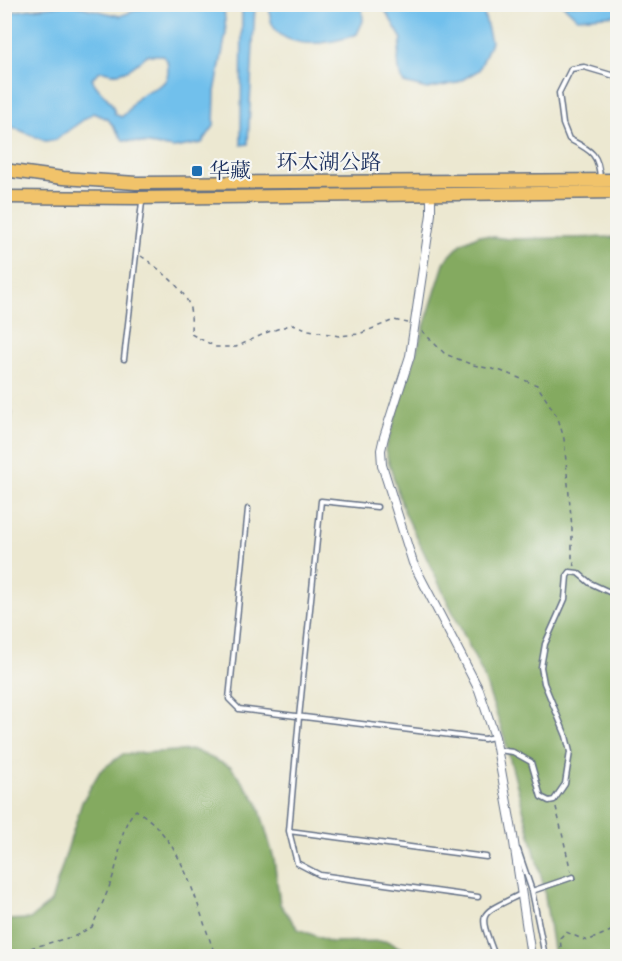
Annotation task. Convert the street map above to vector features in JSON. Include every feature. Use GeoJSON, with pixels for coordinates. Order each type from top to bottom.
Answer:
{"type":"FeatureCollection","features":[{"type":"Feature","properties":{"kind":"highway","name":"环太湖公路"},"geometry":{"type":"LineString","coordinates":[[4,170],[63,178],[142,183],[601,186],[618,192]]}},
{"type":"Feature","properties":{"kind":"highway","name":"环太湖公路"},"geometry":{"type":"LineString","coordinates":[[4,197],[431,195],[601,186],[618,180]]}},
{"type":"Feature","properties":{"kind":"street"},"geometry":{"type":"LineString","coordinates":[[431,195],[410,356],[381,450],[382,465],[413,563],[479,690],[495,737],[531,957]]}},
{"type":"Feature","properties":{"kind":"lane"},"geometry":{"type":"LineString","coordinates":[[601,186],[599,164],[588,149],[569,139],[563,124],[559,93],[571,69],[584,67],[618,77]]}},
{"type":"Feature","properties":{"kind":"lane"},"geometry":{"type":"LineString","coordinates":[[124,359],[143,198],[142,183]]}},
{"type":"Feature","properties":{"kind":"lane"},"geometry":{"type":"LineString","coordinates":[[377,507],[321,501],[289,831],[297,863],[320,874],[478,897]]}},
{"type":"Feature","properties":{"kind":"lane"},"geometry":{"type":"LineString","coordinates":[[248,509],[229,699],[239,709],[484,739],[495,737]]}},
{"type":"Feature","properties":{"kind":"lane"},"geometry":{"type":"LineString","coordinates":[[498,750],[513,752],[531,762],[541,797],[549,801],[554,800],[565,784],[570,752],[566,736],[544,683],[541,667],[545,644],[565,599],[567,576],[570,572],[578,573],[590,583],[618,596]]}},
{"type":"Feature","properties":{"kind":"lane"},"geometry":{"type":"LineString","coordinates":[[289,831],[486,857]]}},
{"type":"Feature","properties":{"kind":"lane"},"geometry":{"type":"LineString","coordinates":[[513,836],[532,891],[545,957]]}},
{"type":"Feature","properties":{"kind":"lane"},"geometry":{"type":"LineString","coordinates":[[532,891],[573,877]]}},
{"type":"Feature","properties":{"kind":"lane"},"geometry":{"type":"LineString","coordinates":[[495,957],[483,924],[484,915],[491,909],[522,894]]}},
{"type":"Feature","properties":{"kind":"path"},"geometry":{"type":"LineString","coordinates":[[136,253],[155,266],[180,290],[190,307],[191,334],[216,346],[236,347],[292,324],[339,336],[359,334],[394,320],[414,325],[429,336],[445,354],[537,385],[558,418],[564,439],[572,528],[572,559],[578,573]]}},
{"type":"Feature","properties":{"kind":"path"},"geometry":{"type":"LineString","coordinates":[[554,800],[573,877]]}},
{"type":"Feature","properties":{"kind":"path"},"geometry":{"type":"LineString","coordinates":[[5,957],[12,953],[75,936],[92,927],[117,862],[123,830],[129,817],[136,810],[150,819],[174,846],[213,948],[224,957]]}},
{"type":"Feature","properties":{"kind":"path"},"geometry":{"type":"LineString","coordinates":[[562,957],[560,938],[566,932],[588,941],[618,928]]}},
{"type":"Feature","properties":{"kind":"green space"},"geometry":{"type":"Polygon","coordinates":[[[479,235],[509,239],[617,237],[617,956],[554,956],[543,884],[504,737],[483,675],[403,509],[385,450],[445,261],[461,244],[479,235]]]}},
{"type":"Feature","properties":{"kind":"green space"},"geometry":{"type":"Polygon","coordinates":[[[4,411],[12,412],[5,457],[4,411]]]}},
{"type":"Feature","properties":{"kind":"green space"},"geometry":{"type":"Polygon","coordinates":[[[194,750],[231,767],[258,803],[274,859],[280,904],[298,929],[331,942],[387,941],[416,956],[5,956],[5,920],[30,919],[51,902],[82,802],[100,771],[123,754],[194,750]]]}},
{"type":"Feature","properties":{"kind":"water"},"geometry":{"type":"Polygon","coordinates":[[[69,4],[120,16],[150,5],[221,5],[224,8],[226,33],[215,92],[214,126],[202,143],[174,148],[123,140],[108,119],[93,113],[55,140],[45,141],[5,126],[5,17],[16,11],[69,4]],[[147,55],[126,70],[118,73],[102,71],[92,79],[114,108],[115,114],[121,117],[142,94],[164,82],[168,70],[167,60],[161,55],[147,55]]]}},
{"type":"Feature","properties":{"kind":"water"},"geometry":{"type":"Polygon","coordinates":[[[242,5],[255,5],[248,144],[241,145],[242,5]]]}},
{"type":"Feature","properties":{"kind":"water"},"geometry":{"type":"Polygon","coordinates":[[[270,5],[362,5],[363,21],[357,34],[330,42],[300,42],[287,39],[277,32],[271,21],[270,5]]]}},
{"type":"Feature","properties":{"kind":"water"},"geometry":{"type":"Polygon","coordinates":[[[382,5],[488,5],[483,10],[491,42],[479,70],[457,83],[427,89],[404,83],[398,61],[402,39],[382,5]]]}},
{"type":"Feature","properties":{"kind":"water"},"geometry":{"type":"Polygon","coordinates":[[[563,5],[617,5],[617,15],[577,18],[563,5]]]}},
{"type":"Feature","properties":{"kind":"place","name":"华藏"},"geometry":{"type":"Point","coordinates":[197,171]}}]}
